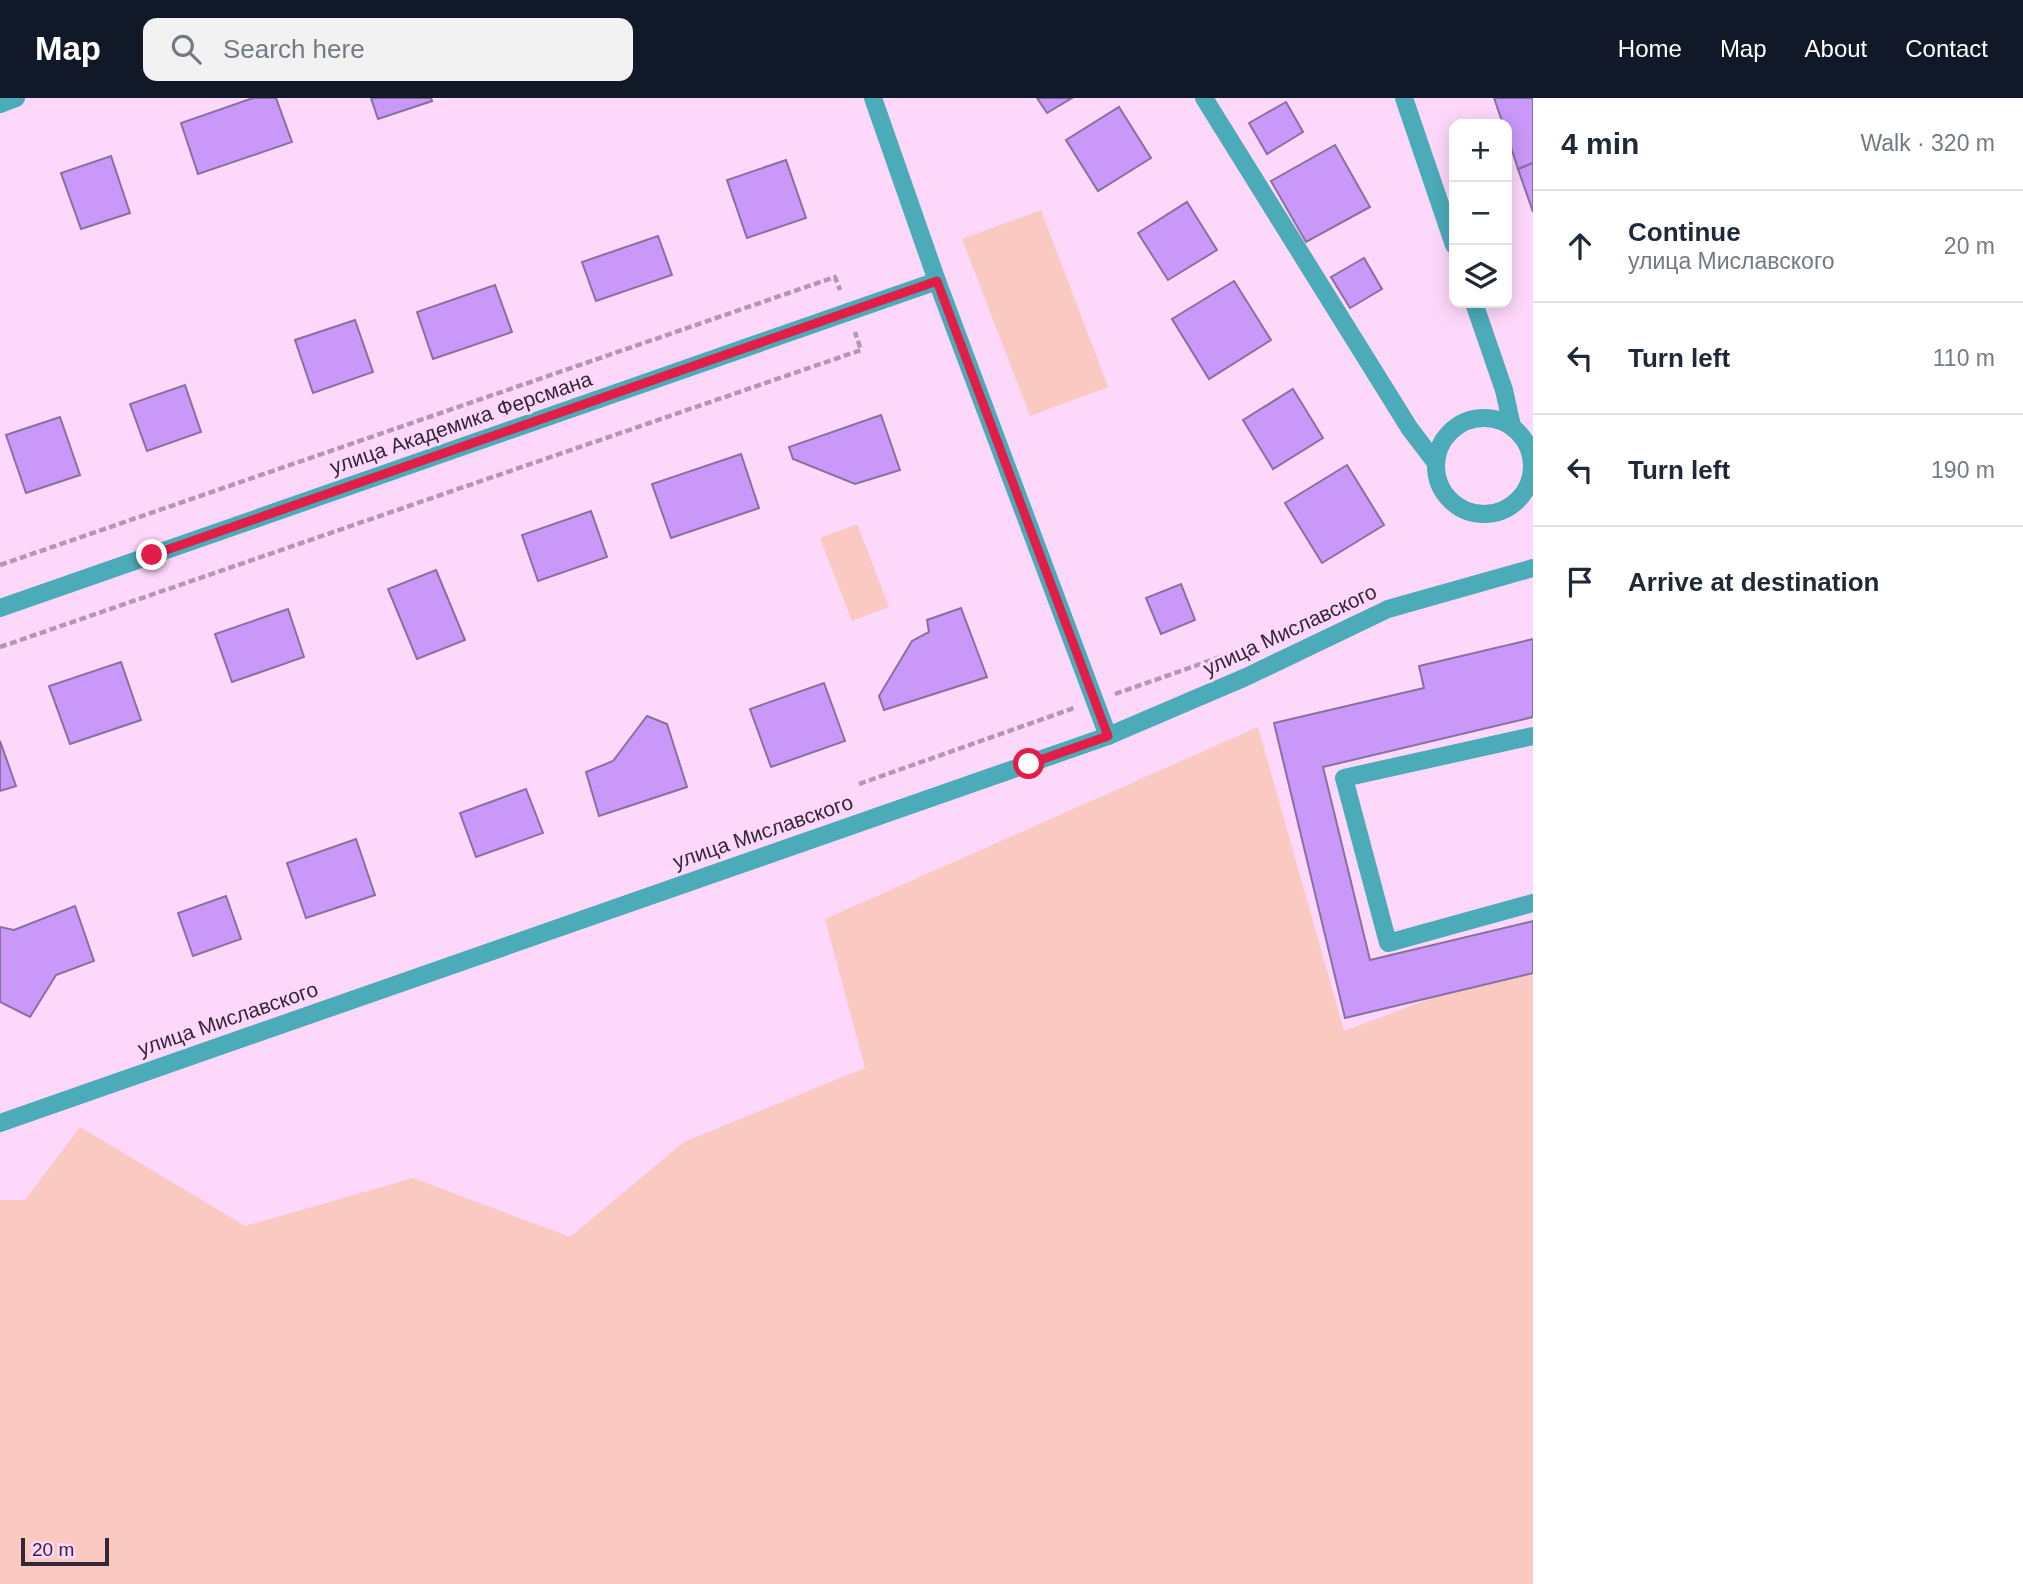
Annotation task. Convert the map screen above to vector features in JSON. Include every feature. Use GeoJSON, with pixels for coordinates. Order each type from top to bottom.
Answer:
{"type":"FeatureCollection","features":[{"type":"Feature","properties":{"kind":"street"},"geometry":{"type":"LineString","coordinates":[[0,104],[16,98]]}},
{"type":"Feature","properties":{"kind":"street"},"geometry":{"type":"LineString","coordinates":[[873,98],[937,281],[1108,736]]}},
{"type":"Feature","properties":{"kind":"street"},"geometry":{"type":"LineString","coordinates":[[1204,98],[1410,429],[1436,463]]}},
{"type":"Feature","properties":{"kind":"street"},"geometry":{"type":"LineString","coordinates":[[1404,98],[1449,230]]}},
{"type":"Feature","properties":{"kind":"street","name":"улица Академика Ферсмана"},"geometry":{"type":"LineString","coordinates":[[0,608],[937,281]]}},
{"type":"Feature","properties":{"kind":"street"},"geometry":{"type":"LineString","coordinates":[[1476,308],[1504,390],[1512,426]]}},
{"type":"Feature","properties":{"kind":"street"},"geometry":{"type":"LineString","coordinates":[[1484,418],[1499,420],[1512,426],[1530,449],[1533,463],[1531,479],[1524,494],[1514,505],[1500,512],[1469,512],[1455,505],[1444,493],[1438,479],[1436,463],[1446,436],[1463,423],[1484,418]]}},
{"type":"Feature","properties":{"kind":"street","name":"улица Миславского"},"geometry":{"type":"LineString","coordinates":[[0,1123],[1108,736],[1267,667],[1388,609],[1533,568]]}},
{"type":"Feature","properties":{"kind":"street"},"geometry":{"type":"LineString","coordinates":[[1533,736],[1344,778],[1388,943],[1533,903]]}},
{"type":"Feature","properties":{"kind":"path"},"geometry":{"type":"LineString","coordinates":[[0,565],[835,277]]}},
{"type":"Feature","properties":{"kind":"path"},"geometry":{"type":"LineString","coordinates":[[0,647],[861,350]]}},
{"type":"Feature","properties":{"kind":"path"},"geometry":{"type":"LineString","coordinates":[[859,784],[1247,648],[1267,667]]}},
{"type":"Feature","properties":{"kind":"shaded area"},"geometry":{"type":"Polygon","coordinates":[[[1041,210],[1108,387],[1030,416],[962,239],[1041,210]]]}},
{"type":"Feature","properties":{"kind":"shaded area"},"geometry":{"type":"Polygon","coordinates":[[[857,524],[889,607],[852,621],[820,538],[857,524]]]}},
{"type":"Feature","properties":{"kind":"shaded area"},"geometry":{"type":"Polygon","coordinates":[[[1258,727],[1344,1031],[1533,962],[1533,1584],[0,1584],[0,1200],[25,1200],[80,1127],[245,1226],[413,1178],[570,1237],[684,1142],[865,1068],[825,919],[1258,727]]]}},
{"type":"Feature","properties":{"kind":"building"},"geometry":{"type":"Polygon","coordinates":[[[253,98],[276,98],[292,142],[198,174],[181,123],[253,98]]]}},
{"type":"Feature","properties":{"kind":"building"},"geometry":{"type":"Polygon","coordinates":[[[371,98],[431,98],[432,101],[378,119],[371,98]]]}},
{"type":"Feature","properties":{"kind":"building"},"geometry":{"type":"Polygon","coordinates":[[[1037,98],[1072,98],[1047,113],[1037,98]]]}},
{"type":"Feature","properties":{"kind":"building"},"geometry":{"type":"Polygon","coordinates":[[[1494,98],[1533,98],[1533,163],[1518,169],[1512,150],[1512,119],[1501,119],[1494,98]]]}},
{"type":"Feature","properties":{"kind":"building"},"geometry":{"type":"Polygon","coordinates":[[[1286,102],[1303,132],[1267,154],[1249,123],[1286,102]]]}},
{"type":"Feature","properties":{"kind":"building"},"geometry":{"type":"Polygon","coordinates":[[[1119,107],[1151,158],[1098,191],[1066,140],[1119,107]]]}},
{"type":"Feature","properties":{"kind":"building"},"geometry":{"type":"Polygon","coordinates":[[[1335,145],[1370,207],[1306,242],[1271,181],[1335,145]]]}},
{"type":"Feature","properties":{"kind":"building"},"geometry":{"type":"Polygon","coordinates":[[[111,156],[130,213],[81,229],[61,173],[111,156]]]}},
{"type":"Feature","properties":{"kind":"building"},"geometry":{"type":"Polygon","coordinates":[[[786,160],[806,218],[747,238],[727,180],[786,160]]]}},
{"type":"Feature","properties":{"kind":"building"},"geometry":{"type":"Polygon","coordinates":[[[1533,163],[1533,212],[1518,169],[1533,163]]]}},
{"type":"Feature","properties":{"kind":"building"},"geometry":{"type":"Polygon","coordinates":[[[1187,202],[1217,250],[1168,280],[1138,233],[1187,202]]]}},
{"type":"Feature","properties":{"kind":"building"},"geometry":{"type":"Polygon","coordinates":[[[658,236],[672,275],[596,301],[582,262],[658,236]]]}},
{"type":"Feature","properties":{"kind":"building"},"geometry":{"type":"Polygon","coordinates":[[[1364,258],[1382,289],[1350,308],[1331,277],[1364,258]]]}},
{"type":"Feature","properties":{"kind":"building"},"geometry":{"type":"Polygon","coordinates":[[[1234,281],[1271,340],[1209,379],[1172,319],[1234,281]]]}},
{"type":"Feature","properties":{"kind":"building"},"geometry":{"type":"Polygon","coordinates":[[[495,285],[512,332],[433,359],[417,312],[495,285]]]}},
{"type":"Feature","properties":{"kind":"building"},"geometry":{"type":"Polygon","coordinates":[[[355,320],[373,372],[313,393],[295,340],[355,320]]]}},
{"type":"Feature","properties":{"kind":"building"},"geometry":{"type":"Polygon","coordinates":[[[185,385],[201,432],[147,451],[130,404],[185,385]]]}},
{"type":"Feature","properties":{"kind":"building"},"geometry":{"type":"Polygon","coordinates":[[[1293,389],[1323,438],[1273,469],[1243,420],[1293,389]]]}},
{"type":"Feature","properties":{"kind":"building"},"geometry":{"type":"Polygon","coordinates":[[[881,415],[900,470],[855,484],[793,459],[789,447],[881,415]]]}},
{"type":"Feature","properties":{"kind":"building"},"geometry":{"type":"Polygon","coordinates":[[[60,417],[80,475],[26,493],[6,435],[60,417]]]}},
{"type":"Feature","properties":{"kind":"building"},"geometry":{"type":"Polygon","coordinates":[[[741,454],[759,508],[671,538],[652,484],[741,454]]]}},
{"type":"Feature","properties":{"kind":"building"},"geometry":{"type":"Polygon","coordinates":[[[1347,465],[1384,525],[1322,563],[1285,503],[1347,465]]]}},
{"type":"Feature","properties":{"kind":"building"},"geometry":{"type":"Polygon","coordinates":[[[591,511],[607,557],[538,581],[522,535],[591,511]]]}},
{"type":"Feature","properties":{"kind":"building"},"geometry":{"type":"Polygon","coordinates":[[[436,570],[465,640],[417,659],[388,589],[436,570]]]}},
{"type":"Feature","properties":{"kind":"building"},"geometry":{"type":"Polygon","coordinates":[[[1181,584],[1195,620],[1161,634],[1146,598],[1181,584]]]}},
{"type":"Feature","properties":{"kind":"building"},"geometry":{"type":"Polygon","coordinates":[[[961,608],[987,677],[884,710],[879,696],[912,641],[929,632],[927,620],[961,608]]]}},
{"type":"Feature","properties":{"kind":"building"},"geometry":{"type":"Polygon","coordinates":[[[288,609],[304,657],[232,682],[215,634],[288,609]]]}},
{"type":"Feature","properties":{"kind":"building"},"geometry":{"type":"Polygon","coordinates":[[[1533,639],[1533,717],[1323,767],[1370,960],[1533,921],[1533,973],[1345,1018],[1274,723],[1424,688],[1419,666],[1533,639]]]}},
{"type":"Feature","properties":{"kind":"building"},"geometry":{"type":"Polygon","coordinates":[[[121,662],[141,720],[70,744],[49,686],[121,662]]]}},
{"type":"Feature","properties":{"kind":"building"},"geometry":{"type":"Polygon","coordinates":[[[824,683],[845,741],[771,767],[750,709],[824,683]]]}},
{"type":"Feature","properties":{"kind":"building"},"geometry":{"type":"Polygon","coordinates":[[[647,716],[667,724],[687,787],[599,816],[586,772],[613,761],[647,716]]]}},
{"type":"Feature","properties":{"kind":"building"},"geometry":{"type":"Polygon","coordinates":[[[0,741],[16,786],[0,791],[0,741]]]}},
{"type":"Feature","properties":{"kind":"building"},"geometry":{"type":"Polygon","coordinates":[[[526,789],[543,833],[476,857],[460,813],[526,789]]]}},
{"type":"Feature","properties":{"kind":"building"},"geometry":{"type":"Polygon","coordinates":[[[356,839],[375,895],[306,918],[287,863],[356,839]]]}},
{"type":"Feature","properties":{"kind":"building"},"geometry":{"type":"Polygon","coordinates":[[[226,896],[241,939],[193,956],[178,913],[226,896]]]}},
{"type":"Feature","properties":{"kind":"building"},"geometry":{"type":"Polygon","coordinates":[[[75,906],[94,961],[56,975],[30,1017],[0,1002],[0,927],[14,930],[75,906]]]}},
{"type":"Feature","properties":{"kind":"route"},"geometry":{"type":"LineString","coordinates":[[152,555],[937,281],[1108,736],[1029,764]]}}]}
